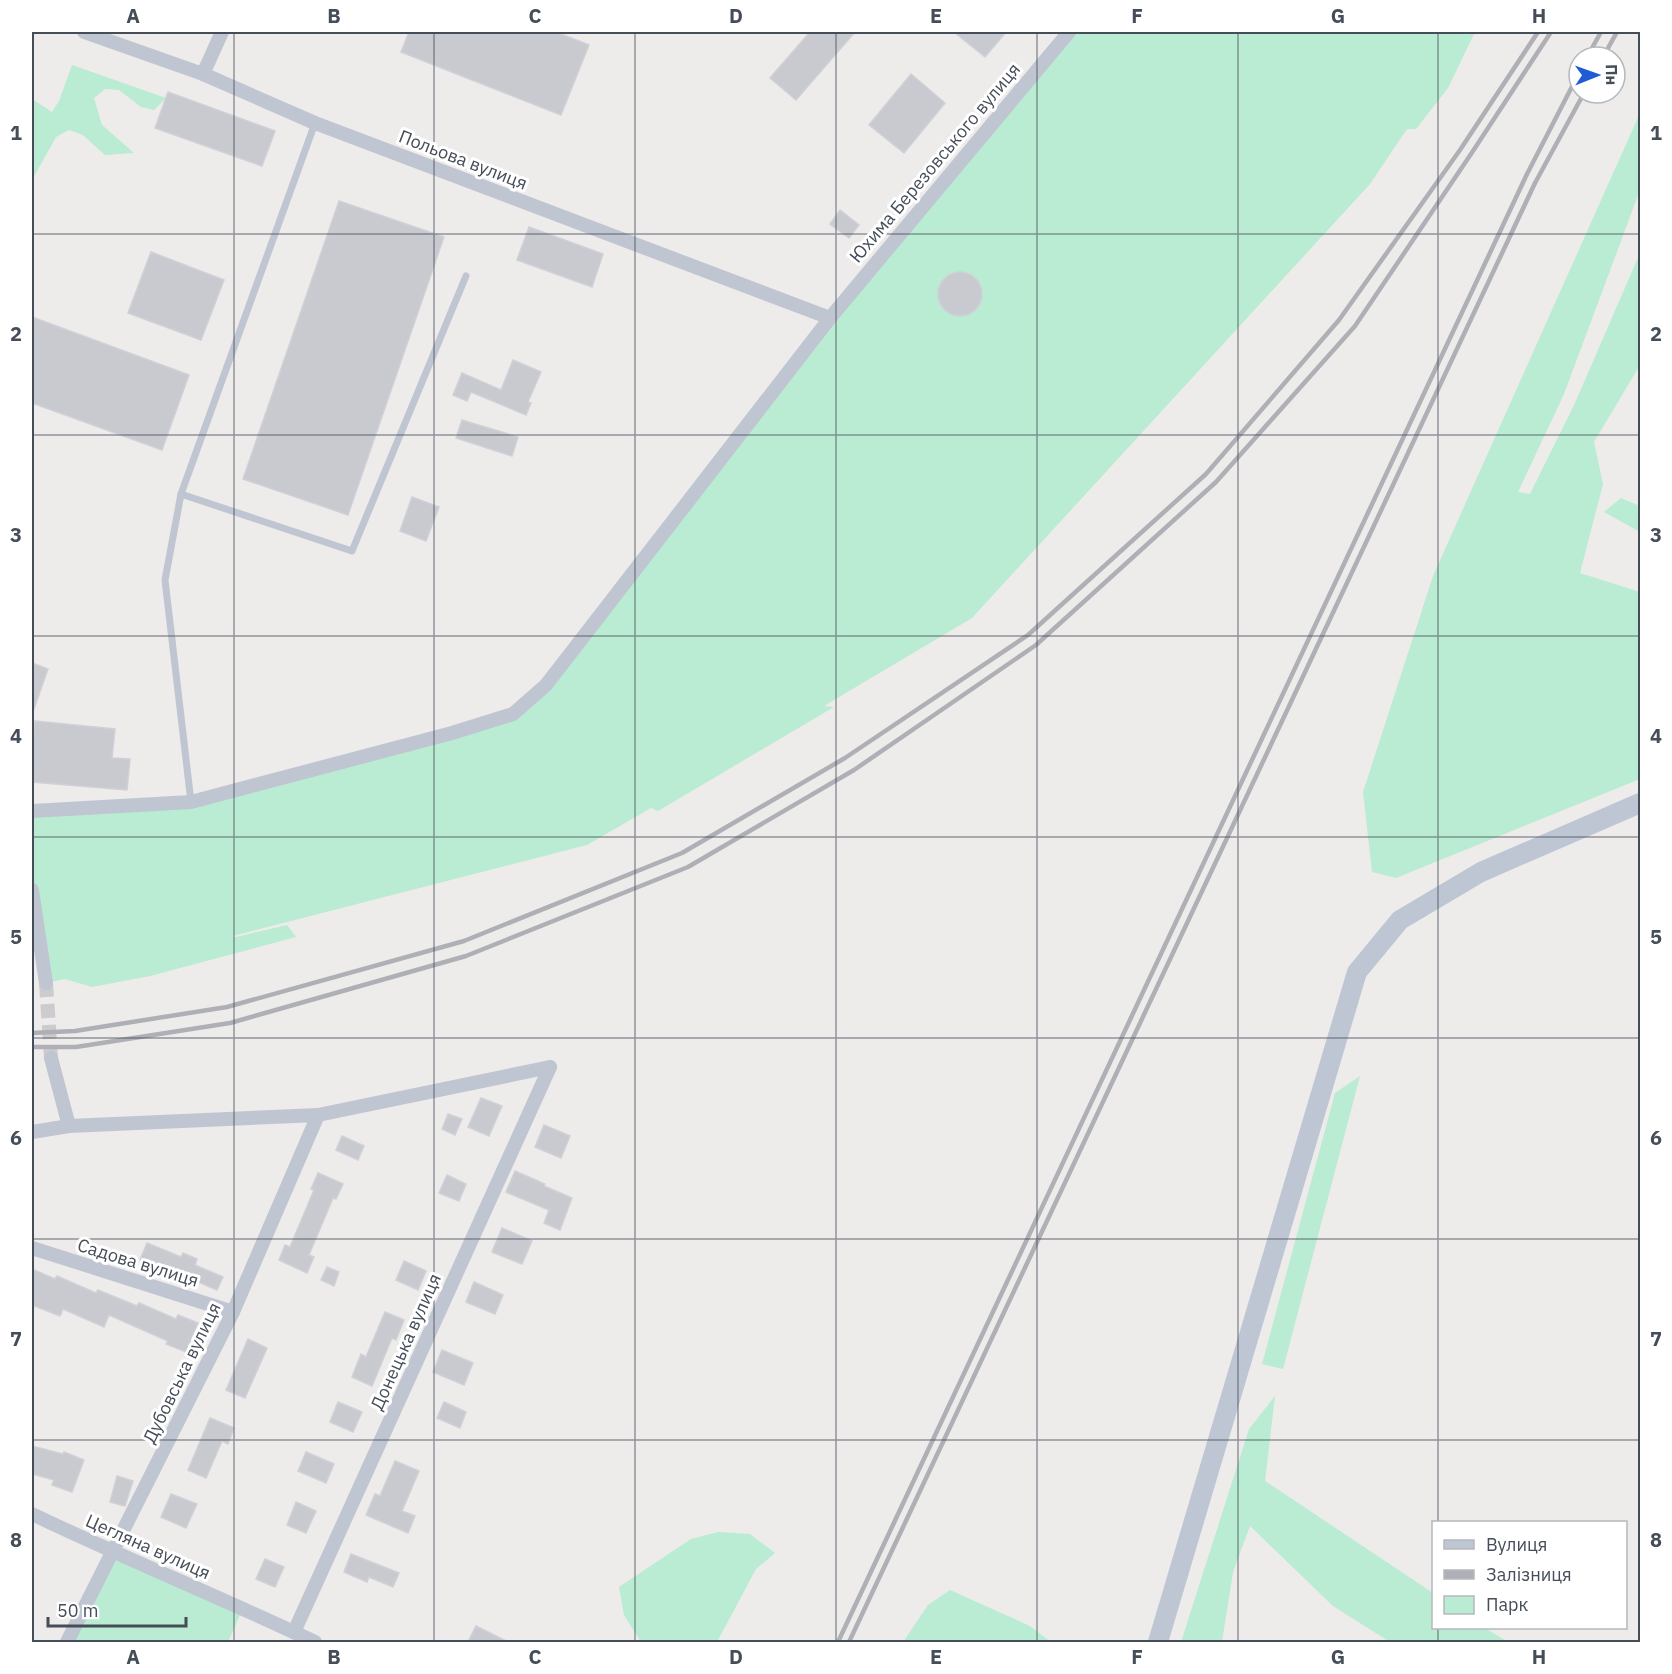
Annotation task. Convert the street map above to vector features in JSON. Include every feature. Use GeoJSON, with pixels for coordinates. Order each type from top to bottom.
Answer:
{"type":"FeatureCollection","features":[{"type":"Feature","properties":{"kind":"main road"},"geometry":{"type":"LineString","coordinates":[[1158,1642],[1357,972],[1400,920],[1481,872],[1641,803]]}},
{"type":"Feature","properties":{"kind":"street","name":"Польова вулиця"},"geometry":{"type":"LineString","coordinates":[[84,32],[203,74],[315,123],[830,318]]}},
{"type":"Feature","properties":{"kind":"street"},"geometry":{"type":"LineString","coordinates":[[203,74],[222,32]]}},
{"type":"Feature","properties":{"kind":"street","name":"Юхима Березовського вулиця"},"geometry":{"type":"LineString","coordinates":[[32,811],[191,802],[452,733],[513,714],[546,685],[830,318],[1068,32]]}},
{"type":"Feature","properties":{"kind":"street"},"geometry":{"type":"LineString","coordinates":[[32,890],[46,983]]}},
{"type":"Feature","properties":{"kind":"street"},"geometry":{"type":"LineString","coordinates":[[51,1058],[69,1126]]}},
{"type":"Feature","properties":{"kind":"street","name":"Донецька вулиця"},"geometry":{"type":"LineString","coordinates":[[294,1632],[550,1067],[318,1115]]}},
{"type":"Feature","properties":{"kind":"street"},"geometry":{"type":"LineString","coordinates":[[32,1132],[69,1126],[318,1115]]}},
{"type":"Feature","properties":{"kind":"street","name":"Дубовська вулиця"},"geometry":{"type":"LineString","coordinates":[[67,1642],[233,1312],[318,1115]]}},
{"type":"Feature","properties":{"kind":"street","name":"Садова вулиця"},"geometry":{"type":"LineString","coordinates":[[32,1248],[233,1312]]}},
{"type":"Feature","properties":{"kind":"street","name":"Цегляна вулиця"},"geometry":{"type":"LineString","coordinates":[[32,1514],[315,1642]]}},
{"type":"Feature","properties":{"kind":"lane"},"geometry":{"type":"LineString","coordinates":[[191,802],[165,580],[181,494],[315,123]]}},
{"type":"Feature","properties":{"kind":"lane"},"geometry":{"type":"LineString","coordinates":[[181,494],[352,550],[466,276]]}},
{"type":"Feature","properties":{"kind":"green space"},"geometry":{"type":"Polygon","coordinates":[[[1069,32],[1475,32],[1448,88],[1416,129],[1407,129],[1370,184],[972,618],[824,706],[834,707],[658,811],[651,808],[587,845],[233,936],[287,925],[296,937],[150,976],[92,987],[65,979],[46,983],[32,890],[32,811],[191,802],[513,714],[546,685],[830,318],[1069,32]]]}},
{"type":"Feature","properties":{"kind":"green space"},"geometry":{"type":"Polygon","coordinates":[[[72,65],[166,98],[154,110],[141,107],[119,90],[105,89],[94,98],[102,125],[134,153],[105,155],[83,135],[69,130],[56,137],[32,180],[32,99],[52,112],[59,101],[72,65]]]}},
{"type":"Feature","properties":{"kind":"green space"},"geometry":{"type":"Polygon","coordinates":[[[1640,113],[1640,190],[1564,394],[1518,492],[1530,494],[1575,403],[1640,253],[1640,365],[1594,442],[1603,484],[1580,573],[1640,592],[1640,779],[1396,878],[1372,872],[1363,792],[1433,576],[1640,113]]]}},
{"type":"Feature","properties":{"kind":"green space"},"geometry":{"type":"Polygon","coordinates":[[[1621,498],[1640,506],[1640,532],[1604,512],[1621,498]]]}},
{"type":"Feature","properties":{"kind":"green space"},"geometry":{"type":"Polygon","coordinates":[[[1360,1076],[1283,1369],[1262,1364],[1335,1093],[1360,1076]]]}},
{"type":"Feature","properties":{"kind":"green space"},"geometry":{"type":"Polygon","coordinates":[[[1275,1396],[1265,1481],[1432,1592],[1432,1629],[1487,1629],[1508,1642],[1390,1642],[1333,1606],[1250,1526],[1233,1572],[1222,1642],[1181,1642],[1249,1429],[1275,1396]]]}},
{"type":"Feature","properties":{"kind":"green space"},"geometry":{"type":"Polygon","coordinates":[[[718,1532],[750,1534],[775,1553],[756,1569],[717,1642],[641,1642],[624,1615],[619,1587],[691,1539],[718,1532]]]}},
{"type":"Feature","properties":{"kind":"green space"},"geometry":{"type":"Polygon","coordinates":[[[113,1552],[243,1608],[228,1642],[67,1642],[113,1552]]]}},
{"type":"Feature","properties":{"kind":"green space"},"geometry":{"type":"Polygon","coordinates":[[[950,1590],[1030,1626],[1051,1642],[903,1642],[928,1605],[950,1590]]]}},
{"type":"Feature","properties":{"kind":"building"},"geometry":{"type":"Polygon","coordinates":[[[409,32],[556,32],[589,45],[561,115],[401,52],[409,32]]]}},
{"type":"Feature","properties":{"kind":"building"},"geometry":{"type":"Polygon","coordinates":[[[810,32],[855,32],[796,100],[770,78],[810,32]]]}},
{"type":"Feature","properties":{"kind":"building"},"geometry":{"type":"Polygon","coordinates":[[[954,32],[1006,32],[985,57],[954,32]]]}},
{"type":"Feature","properties":{"kind":"building"},"geometry":{"type":"Polygon","coordinates":[[[911,74],[945,103],[904,153],[869,125],[911,74]]]}},
{"type":"Feature","properties":{"kind":"building"},"geometry":{"type":"Polygon","coordinates":[[[168,92],[275,131],[262,166],[155,128],[168,92]]]}},
{"type":"Feature","properties":{"kind":"building"},"geometry":{"type":"Polygon","coordinates":[[[339,201],[444,237],[348,515],[243,479],[339,201]]]}},
{"type":"Feature","properties":{"kind":"building"},"geometry":{"type":"Polygon","coordinates":[[[840,210],[859,225],[849,238],[830,224],[840,210]]]}},
{"type":"Feature","properties":{"kind":"building"},"geometry":{"type":"Polygon","coordinates":[[[529,227],[603,254],[592,287],[517,260],[529,227]]]}},
{"type":"Feature","properties":{"kind":"building"},"geometry":{"type":"Polygon","coordinates":[[[151,252],[224,280],[201,340],[128,313],[151,252]]]}},
{"type":"Feature","properties":{"kind":"building"},"geometry":{"type":"Polygon","coordinates":[[[960,272],[975,279],[982,294],[975,309],[960,316],[945,309],[938,294],[945,279],[960,272]]]}},
{"type":"Feature","properties":{"kind":"building"},"geometry":{"type":"Polygon","coordinates":[[[32,317],[189,375],[162,450],[32,403],[32,317]]]}},
{"type":"Feature","properties":{"kind":"building"},"geometry":{"type":"Polygon","coordinates":[[[513,360],[541,372],[528,402],[531,403],[526,415],[471,392],[467,401],[453,395],[462,373],[501,390],[513,360]]]}},
{"type":"Feature","properties":{"kind":"building"},"geometry":{"type":"Polygon","coordinates":[[[462,420],[518,437],[512,456],[456,438],[462,420]]]}},
{"type":"Feature","properties":{"kind":"building"},"geometry":{"type":"Polygon","coordinates":[[[412,497],[439,507],[426,541],[400,531],[412,497]]]}},
{"type":"Feature","properties":{"kind":"building"},"geometry":{"type":"Polygon","coordinates":[[[32,663],[48,669],[34,709],[32,709],[32,663]]]}},
{"type":"Feature","properties":{"kind":"building"},"geometry":{"type":"Polygon","coordinates":[[[35,721],[115,729],[112,758],[130,759],[127,790],[32,782],[35,721]]]}},
{"type":"Feature","properties":{"kind":"building"},"geometry":{"type":"Polygon","coordinates":[[[481,1098],[502,1106],[489,1136],[468,1127],[481,1098]]]}},
{"type":"Feature","properties":{"kind":"building"},"geometry":{"type":"Polygon","coordinates":[[[448,1114],[462,1119],[455,1135],[442,1129],[448,1114]]]}},
{"type":"Feature","properties":{"kind":"building"},"geometry":{"type":"Polygon","coordinates":[[[544,1125],[570,1136],[561,1158],[535,1147],[544,1125]]]}},
{"type":"Feature","properties":{"kind":"building"},"geometry":{"type":"Polygon","coordinates":[[[342,1136],[364,1146],[358,1160],[336,1150],[342,1136]]]}},
{"type":"Feature","properties":{"kind":"building"},"geometry":{"type":"Polygon","coordinates":[[[515,1171],[572,1198],[560,1230],[544,1223],[549,1210],[506,1192],[515,1171]]]}},
{"type":"Feature","properties":{"kind":"building"},"geometry":{"type":"Polygon","coordinates":[[[318,1173],[343,1184],[336,1199],[333,1198],[309,1255],[314,1257],[307,1273],[279,1260],[285,1245],[290,1247],[314,1190],[311,1189],[318,1173]]]}},
{"type":"Feature","properties":{"kind":"building"},"geometry":{"type":"Polygon","coordinates":[[[447,1175],[466,1184],[459,1201],[439,1193],[447,1175]]]}},
{"type":"Feature","properties":{"kind":"building"},"geometry":{"type":"Polygon","coordinates":[[[502,1228],[532,1241],[522,1264],[492,1252],[502,1228]]]}},
{"type":"Feature","properties":{"kind":"building"},"geometry":{"type":"Polygon","coordinates":[[[147,1243],[181,1257],[183,1253],[197,1259],[195,1265],[223,1277],[217,1290],[189,1278],[188,1281],[140,1260],[147,1243]]]}},
{"type":"Feature","properties":{"kind":"building"},"geometry":{"type":"Polygon","coordinates":[[[404,1261],[426,1271],[418,1290],[396,1280],[404,1261]]]}},
{"type":"Feature","properties":{"kind":"building"},"geometry":{"type":"Polygon","coordinates":[[[327,1267],[339,1272],[334,1286],[321,1280],[327,1267]]]}},
{"type":"Feature","properties":{"kind":"building"},"geometry":{"type":"Polygon","coordinates":[[[32,1269],[55,1279],[57,1276],[96,1293],[98,1290],[137,1306],[139,1303],[176,1319],[178,1315],[198,1323],[186,1352],[166,1344],[168,1341],[109,1315],[104,1327],[63,1309],[60,1316],[32,1305],[32,1269]]]}},
{"type":"Feature","properties":{"kind":"building"},"geometry":{"type":"Polygon","coordinates":[[[474,1282],[503,1295],[495,1314],[466,1302],[474,1282]]]}},
{"type":"Feature","properties":{"kind":"building"},"geometry":{"type":"Polygon","coordinates":[[[385,1312],[404,1320],[396,1340],[392,1338],[372,1386],[352,1377],[361,1354],[366,1357],[385,1312]]]}},
{"type":"Feature","properties":{"kind":"building"},"geometry":{"type":"Polygon","coordinates":[[[248,1339],[267,1348],[245,1398],[226,1390],[248,1339]]]}},
{"type":"Feature","properties":{"kind":"building"},"geometry":{"type":"Polygon","coordinates":[[[442,1350],[473,1363],[464,1385],[433,1372],[442,1350]]]}},
{"type":"Feature","properties":{"kind":"building"},"geometry":{"type":"Polygon","coordinates":[[[338,1402],[362,1412],[353,1432],[330,1422],[338,1402]]]}},
{"type":"Feature","properties":{"kind":"building"},"geometry":{"type":"Polygon","coordinates":[[[444,1402],[466,1412],[460,1428],[437,1418],[444,1402]]]}},
{"type":"Feature","properties":{"kind":"building"},"geometry":{"type":"Polygon","coordinates":[[[210,1418],[234,1428],[228,1444],[222,1441],[206,1478],[188,1470],[210,1418]]]}},
{"type":"Feature","properties":{"kind":"building"},"geometry":{"type":"Polygon","coordinates":[[[32,1446],[63,1454],[64,1452],[84,1460],[72,1492],[52,1485],[54,1480],[32,1474],[32,1446]]]}},
{"type":"Feature","properties":{"kind":"building"},"geometry":{"type":"Polygon","coordinates":[[[306,1452],[334,1464],[326,1483],[298,1471],[306,1452]]]}},
{"type":"Feature","properties":{"kind":"building"},"geometry":{"type":"Polygon","coordinates":[[[395,1461],[419,1471],[402,1511],[415,1516],[408,1533],[366,1515],[375,1494],[380,1496],[395,1461]]]}},
{"type":"Feature","properties":{"kind":"building"},"geometry":{"type":"Polygon","coordinates":[[[117,1476],[133,1481],[125,1506],[110,1502],[117,1476]]]}},
{"type":"Feature","properties":{"kind":"building"},"geometry":{"type":"Polygon","coordinates":[[[171,1494],[197,1504],[186,1528],[161,1517],[171,1494]]]}},
{"type":"Feature","properties":{"kind":"building"},"geometry":{"type":"Polygon","coordinates":[[[296,1502],[316,1511],[306,1533],[287,1525],[296,1502]]]}},
{"type":"Feature","properties":{"kind":"building"},"geometry":{"type":"Polygon","coordinates":[[[351,1554],[399,1573],[393,1587],[369,1577],[367,1582],[344,1572],[351,1554]]]}},
{"type":"Feature","properties":{"kind":"building"},"geometry":{"type":"Polygon","coordinates":[[[265,1559],[284,1567],[275,1587],[256,1579],[265,1559]]]}},
{"type":"Feature","properties":{"kind":"building"},"geometry":{"type":"Polygon","coordinates":[[[476,1626],[508,1642],[468,1642],[476,1626]]]}},
{"type":"Feature","properties":{"kind":"tunnel"},"geometry":{"type":"LineString","coordinates":[[46,983],[51,1058]]}},
{"type":"Feature","properties":{"kind":"railway"},"geometry":{"type":"LineString","coordinates":[[32,1033],[75,1031],[227,1007],[464,941],[682,853],[845,758],[1028,635],[1206,474],[1339,320],[1460,150],[1538,32]]}},
{"type":"Feature","properties":{"kind":"railway"},"geometry":{"type":"LineString","coordinates":[[32,1047],[76,1047],[230,1023],[466,956],[688,867],[854,770],[1036,645],[1216,482],[1355,326],[1551,32]]}},
{"type":"Feature","properties":{"kind":"railway"},"geometry":{"type":"LineString","coordinates":[[1594,45],[1601,32]]}},
{"type":"Feature","properties":{"kind":"railway"},"geometry":{"type":"LineString","coordinates":[[1610,45],[1617,32]]}},
{"type":"Feature","properties":{"kind":"railway"},"geometry":{"type":"LineString","coordinates":[[838,1642],[1527,174],[1567,96]]}},
{"type":"Feature","properties":{"kind":"railway"},"geometry":{"type":"LineString","coordinates":[[849,1642],[1535,183],[1577,105]]}}]}
